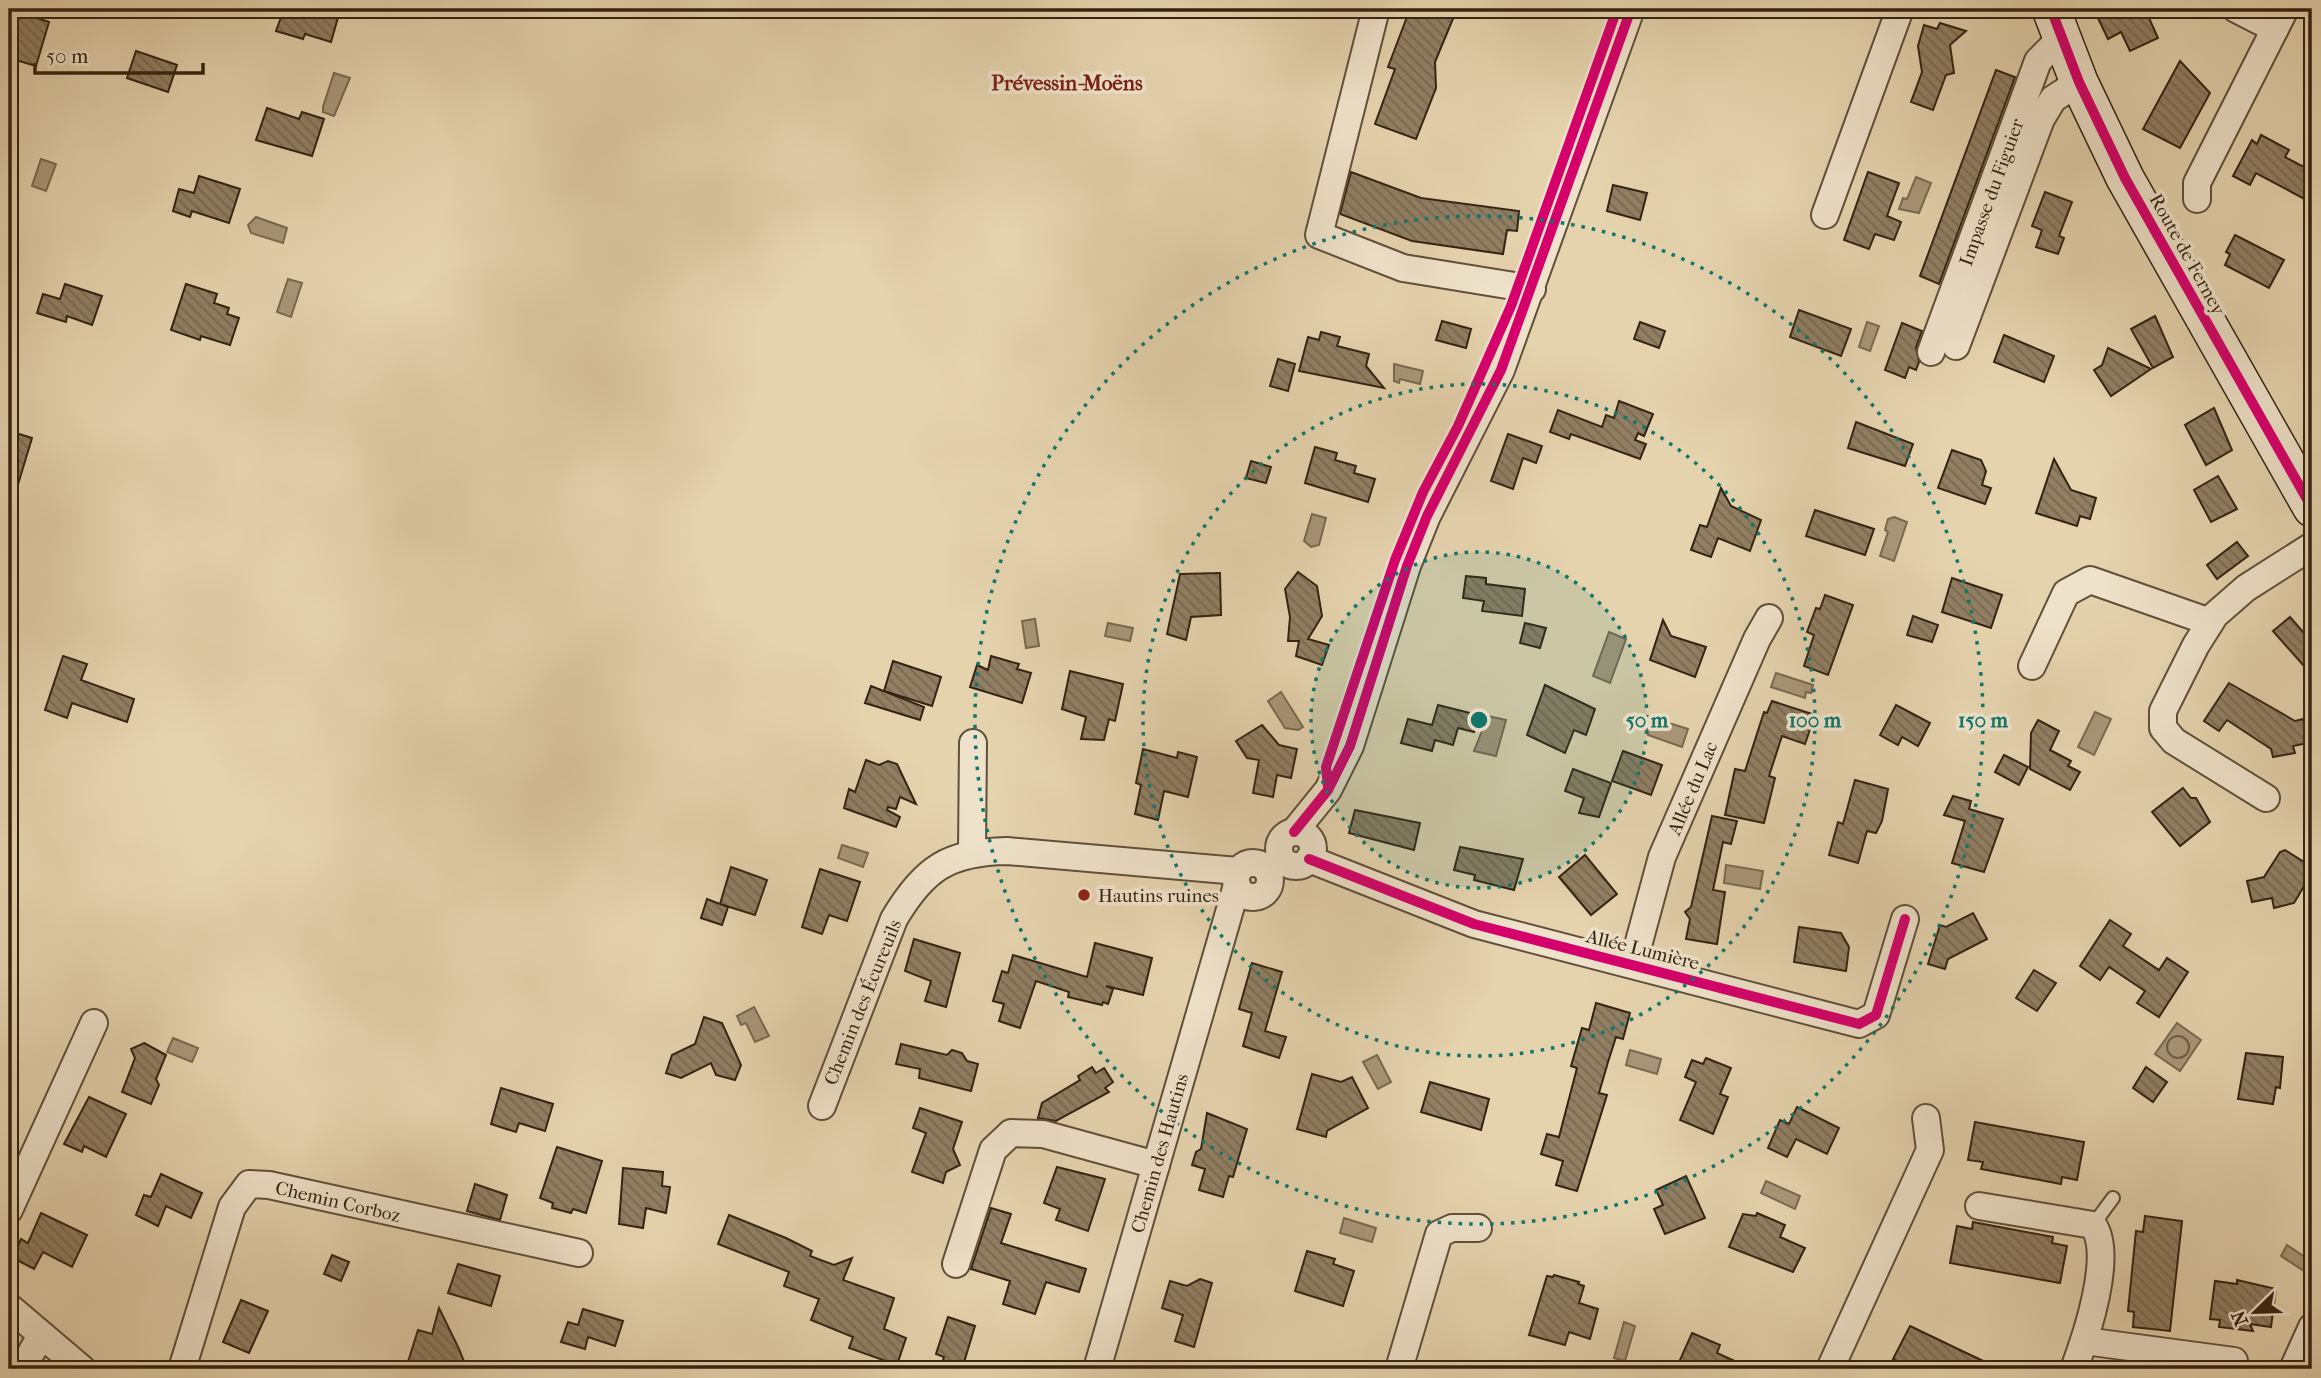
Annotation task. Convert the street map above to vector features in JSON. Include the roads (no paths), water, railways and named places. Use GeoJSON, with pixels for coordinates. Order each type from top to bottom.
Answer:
{"type":"FeatureCollection","features":[{"type":"Feature","properties":{"kind":"main road","name":"Route de Ferney"},"geometry":{"type":"LineString","coordinates":[[2056,23],[2078,82],[2131,188],[2312,508]]}},
{"type":"Feature","properties":{"kind":"street"},"geometry":{"type":"LineString","coordinates":[[1376,9],[1319,235],[1403,268],[1532,289]]}},
{"type":"Feature","properties":{"kind":"street"},"geometry":{"type":"LineString","coordinates":[[1298,849],[1350,746],[1395,601],[1422,528],[1487,401],[1532,289],[1631,9]]}},
{"type":"Feature","properties":{"kind":"street"},"geometry":{"type":"LineString","coordinates":[[1825,215],[1900,9]]}},
{"type":"Feature","properties":{"kind":"street"},"geometry":{"type":"LineString","coordinates":[[2197,199],[2197,183],[2280,19],[2236,9]]}},
{"type":"Feature","properties":{"kind":"street","name":"Impasse du Figuier"},"geometry":{"type":"LineString","coordinates":[[2056,23],[2038,61],[1944,349],[2041,119],[2053,99],[2078,82]]}},
{"type":"Feature","properties":{"kind":"street"},"geometry":{"type":"LineString","coordinates":[[2266,798],[2175,741],[2163,728],[2163,711],[2210,622],[2246,588],[2312,545]]}},
{"type":"Feature","properties":{"kind":"street"},"geometry":{"type":"LineString","coordinates":[[2032,666],[2066,593],[2090,580],[2210,622]]}},
{"type":"Feature","properties":{"kind":"street","name":"Allée du Lac"},"geometry":{"type":"LineString","coordinates":[[1633,964],[1662,857],[1757,639],[1769,618]]}},
{"type":"Feature","properties":{"kind":"street"},"geometry":{"type":"LineString","coordinates":[[972,852],[973,743]]}},
{"type":"Feature","properties":{"kind":"street","name":"Allée Lumière"},"geometry":{"type":"LineString","coordinates":[[1298,849],[1474,924],[1859,1024],[1877,1015],[1905,919]]}},
{"type":"Feature","properties":{"kind":"street","name":"Chemin des Hautins"},"geometry":{"type":"LineString","coordinates":[[1097,1369],[1223,936],[1251,880],[1298,849]]}},
{"type":"Feature","properties":{"kind":"street","name":"Chemin des Écureuils"},"geometry":{"type":"LineString","coordinates":[[822,1106],[856,1010],[894,919],[907,896],[953,858],[972,852],[1020,852],[1251,880]]}},
{"type":"Feature","properties":{"kind":"street"},"geometry":{"type":"LineString","coordinates":[[9,1210],[94,1023]]}},
{"type":"Feature","properties":{"kind":"street"},"geometry":{"type":"LineString","coordinates":[[1830,1369],[1930,1150],[1926,1118]]}},
{"type":"Feature","properties":{"kind":"street"},"geometry":{"type":"LineString","coordinates":[[956,1264],[993,1150],[1011,1133],[1042,1134],[1156,1165]]}},
{"type":"Feature","properties":{"kind":"street","name":"Chemin Corboz"},"geometry":{"type":"LineString","coordinates":[[182,1369],[232,1207],[249,1184],[269,1185],[579,1253]]}},
{"type":"Feature","properties":{"kind":"street"},"geometry":{"type":"LineString","coordinates":[[1979,1206],[2093,1225],[2100,1236],[2099,1273],[2085,1341],[2074,1369]]}},
{"type":"Feature","properties":{"kind":"street"},"geometry":{"type":"LineString","coordinates":[[1399,1369],[1439,1234],[1452,1228],[1478,1228]]}},
{"type":"Feature","properties":{"kind":"street"},"geometry":{"type":"LineString","coordinates":[[9,1307],[40,1337],[82,1369]]}},
{"type":"Feature","properties":{"kind":"street"},"geometry":{"type":"LineString","coordinates":[[2293,1369],[2312,1327]]}},
{"type":"Feature","properties":{"kind":"street"},"geometry":{"type":"LineString","coordinates":[[22,1369],[40,1337]]}},
{"type":"Feature","properties":{"kind":"street"},"geometry":{"type":"LineString","coordinates":[[2085,1341],[2234,1362]]}},
{"type":"Feature","properties":{"kind":"lane"},"geometry":{"type":"LineString","coordinates":[[2093,1225],[2113,1198]]}},
{"type":"Feature","properties":{"kind":"water"},"geometry":{"type":"Polygon","coordinates":[[[334,73],[350,78],[334,116],[323,112],[323,107],[334,73]]]}},
{"type":"Feature","properties":{"kind":"water"},"geometry":{"type":"Polygon","coordinates":[[[41,159],[56,164],[46,191],[32,186],[41,159]]]}},
{"type":"Feature","properties":{"kind":"water"},"geometry":{"type":"Polygon","coordinates":[[[1916,177],[1931,183],[1919,213],[1899,209],[1903,198],[1907,199],[1916,177]]]}},
{"type":"Feature","properties":{"kind":"water"},"geometry":{"type":"Polygon","coordinates":[[[256,217],[287,228],[283,243],[251,233],[248,225],[256,217]]]}},
{"type":"Feature","properties":{"kind":"water"},"geometry":{"type":"Polygon","coordinates":[[[288,279],[302,283],[291,317],[277,312],[288,279]]]}},
{"type":"Feature","properties":{"kind":"water"},"geometry":{"type":"Polygon","coordinates":[[[1867,322],[1879,326],[1870,351],[1859,347],[1867,322]]]}},
{"type":"Feature","properties":{"kind":"water"},"geometry":{"type":"Polygon","coordinates":[[[1394,364],[1423,371],[1420,384],[1400,379],[1399,383],[1394,381],[1394,364]]]}},
{"type":"Feature","properties":{"kind":"water"},"geometry":{"type":"Polygon","coordinates":[[[1312,514],[1326,518],[1319,545],[1311,547],[1304,541],[1312,514]]]}},
{"type":"Feature","properties":{"kind":"water"},"geometry":{"type":"Polygon","coordinates":[[[1894,517],[1907,522],[1894,561],[1880,556],[1888,532],[1885,530],[1888,519],[1894,517]]]}},
{"type":"Feature","properties":{"kind":"water"},"geometry":{"type":"Polygon","coordinates":[[[1035,619],[1039,646],[1026,648],[1022,621],[1035,619]]]}},
{"type":"Feature","properties":{"kind":"water"},"geometry":{"type":"Polygon","coordinates":[[[1108,623],[1133,628],[1130,641],[1105,636],[1108,623]]]}},
{"type":"Feature","properties":{"kind":"water"},"geometry":{"type":"Polygon","coordinates":[[[1609,632],[1626,639],[1610,683],[1593,676],[1609,632]]]}},
{"type":"Feature","properties":{"kind":"water"},"geometry":{"type":"Polygon","coordinates":[[[1776,673],[1813,685],[1811,693],[1806,692],[1805,698],[1771,687],[1776,673]]]}},
{"type":"Feature","properties":{"kind":"water"},"geometry":{"type":"Polygon","coordinates":[[[1281,692],[1303,727],[1298,730],[1285,728],[1268,701],[1281,692]]]}},
{"type":"Feature","properties":{"kind":"water"},"geometry":{"type":"Polygon","coordinates":[[[2095,712],[2111,719],[2094,755],[2078,747],[2095,712]]]}},
{"type":"Feature","properties":{"kind":"water"},"geometry":{"type":"Polygon","coordinates":[[[1488,716],[1506,720],[1496,756],[1474,751],[1488,716]]]}},
{"type":"Feature","properties":{"kind":"water"},"geometry":{"type":"Polygon","coordinates":[[[1653,718],[1688,729],[1682,747],[1648,735],[1646,724],[1653,718]]]}},
{"type":"Feature","properties":{"kind":"water"},"geometry":{"type":"Polygon","coordinates":[[[842,845],[868,853],[863,867],[838,858],[842,845]]]}},
{"type":"Feature","properties":{"kind":"water"},"geometry":{"type":"Polygon","coordinates":[[[1726,865],[1763,871],[1760,889],[1724,883],[1726,865]]]}},
{"type":"Feature","properties":{"kind":"water"},"geometry":{"type":"Polygon","coordinates":[[[754,1007],[769,1036],[755,1042],[746,1023],[741,1025],[737,1016],[754,1007]]]}},
{"type":"Feature","properties":{"kind":"water"},"geometry":{"type":"Polygon","coordinates":[[[2177,1023],[2201,1040],[2180,1071],[2155,1054],[2177,1023]]]}},
{"type":"Feature","properties":{"kind":"water"},"geometry":{"type":"Polygon","coordinates":[[[173,1038],[198,1048],[192,1062],[167,1052],[173,1038]]]}},
{"type":"Feature","properties":{"kind":"water"},"geometry":{"type":"Polygon","coordinates":[[[1630,1050],[1661,1059],[1657,1074],[1626,1065],[1630,1050]]]}},
{"type":"Feature","properties":{"kind":"water"},"geometry":{"type":"Polygon","coordinates":[[[1377,1055],[1391,1082],[1378,1089],[1363,1062],[1377,1055]]]}},
{"type":"Feature","properties":{"kind":"water"},"geometry":{"type":"Polygon","coordinates":[[[1766,1181],[1800,1196],[1795,1209],[1761,1193],[1766,1181]]]}},
{"type":"Feature","properties":{"kind":"water"},"geometry":{"type":"Polygon","coordinates":[[[1344,1218],[1376,1228],[1372,1242],[1340,1233],[1344,1218]]]}},
{"type":"Feature","properties":{"kind":"water"},"geometry":{"type":"Polygon","coordinates":[[[2287,1245],[2311,1261],[2304,1271],[2281,1256],[2287,1245]]]}},
{"type":"Feature","properties":{"kind":"water"},"geometry":{"type":"Polygon","coordinates":[[[1624,1322],[1635,1326],[1625,1361],[1614,1358],[1624,1322]]]}},
{"type":"Feature","properties":{"kind":"place","name":"Hautins ruines"},"geometry":{"type":"Point","coordinates":[1084,895]}},
{"type":"Feature","properties":{"kind":"district","name":"Prévessin-Moëns"},"geometry":{"type":"Point","coordinates":[1067,83]}}]}
